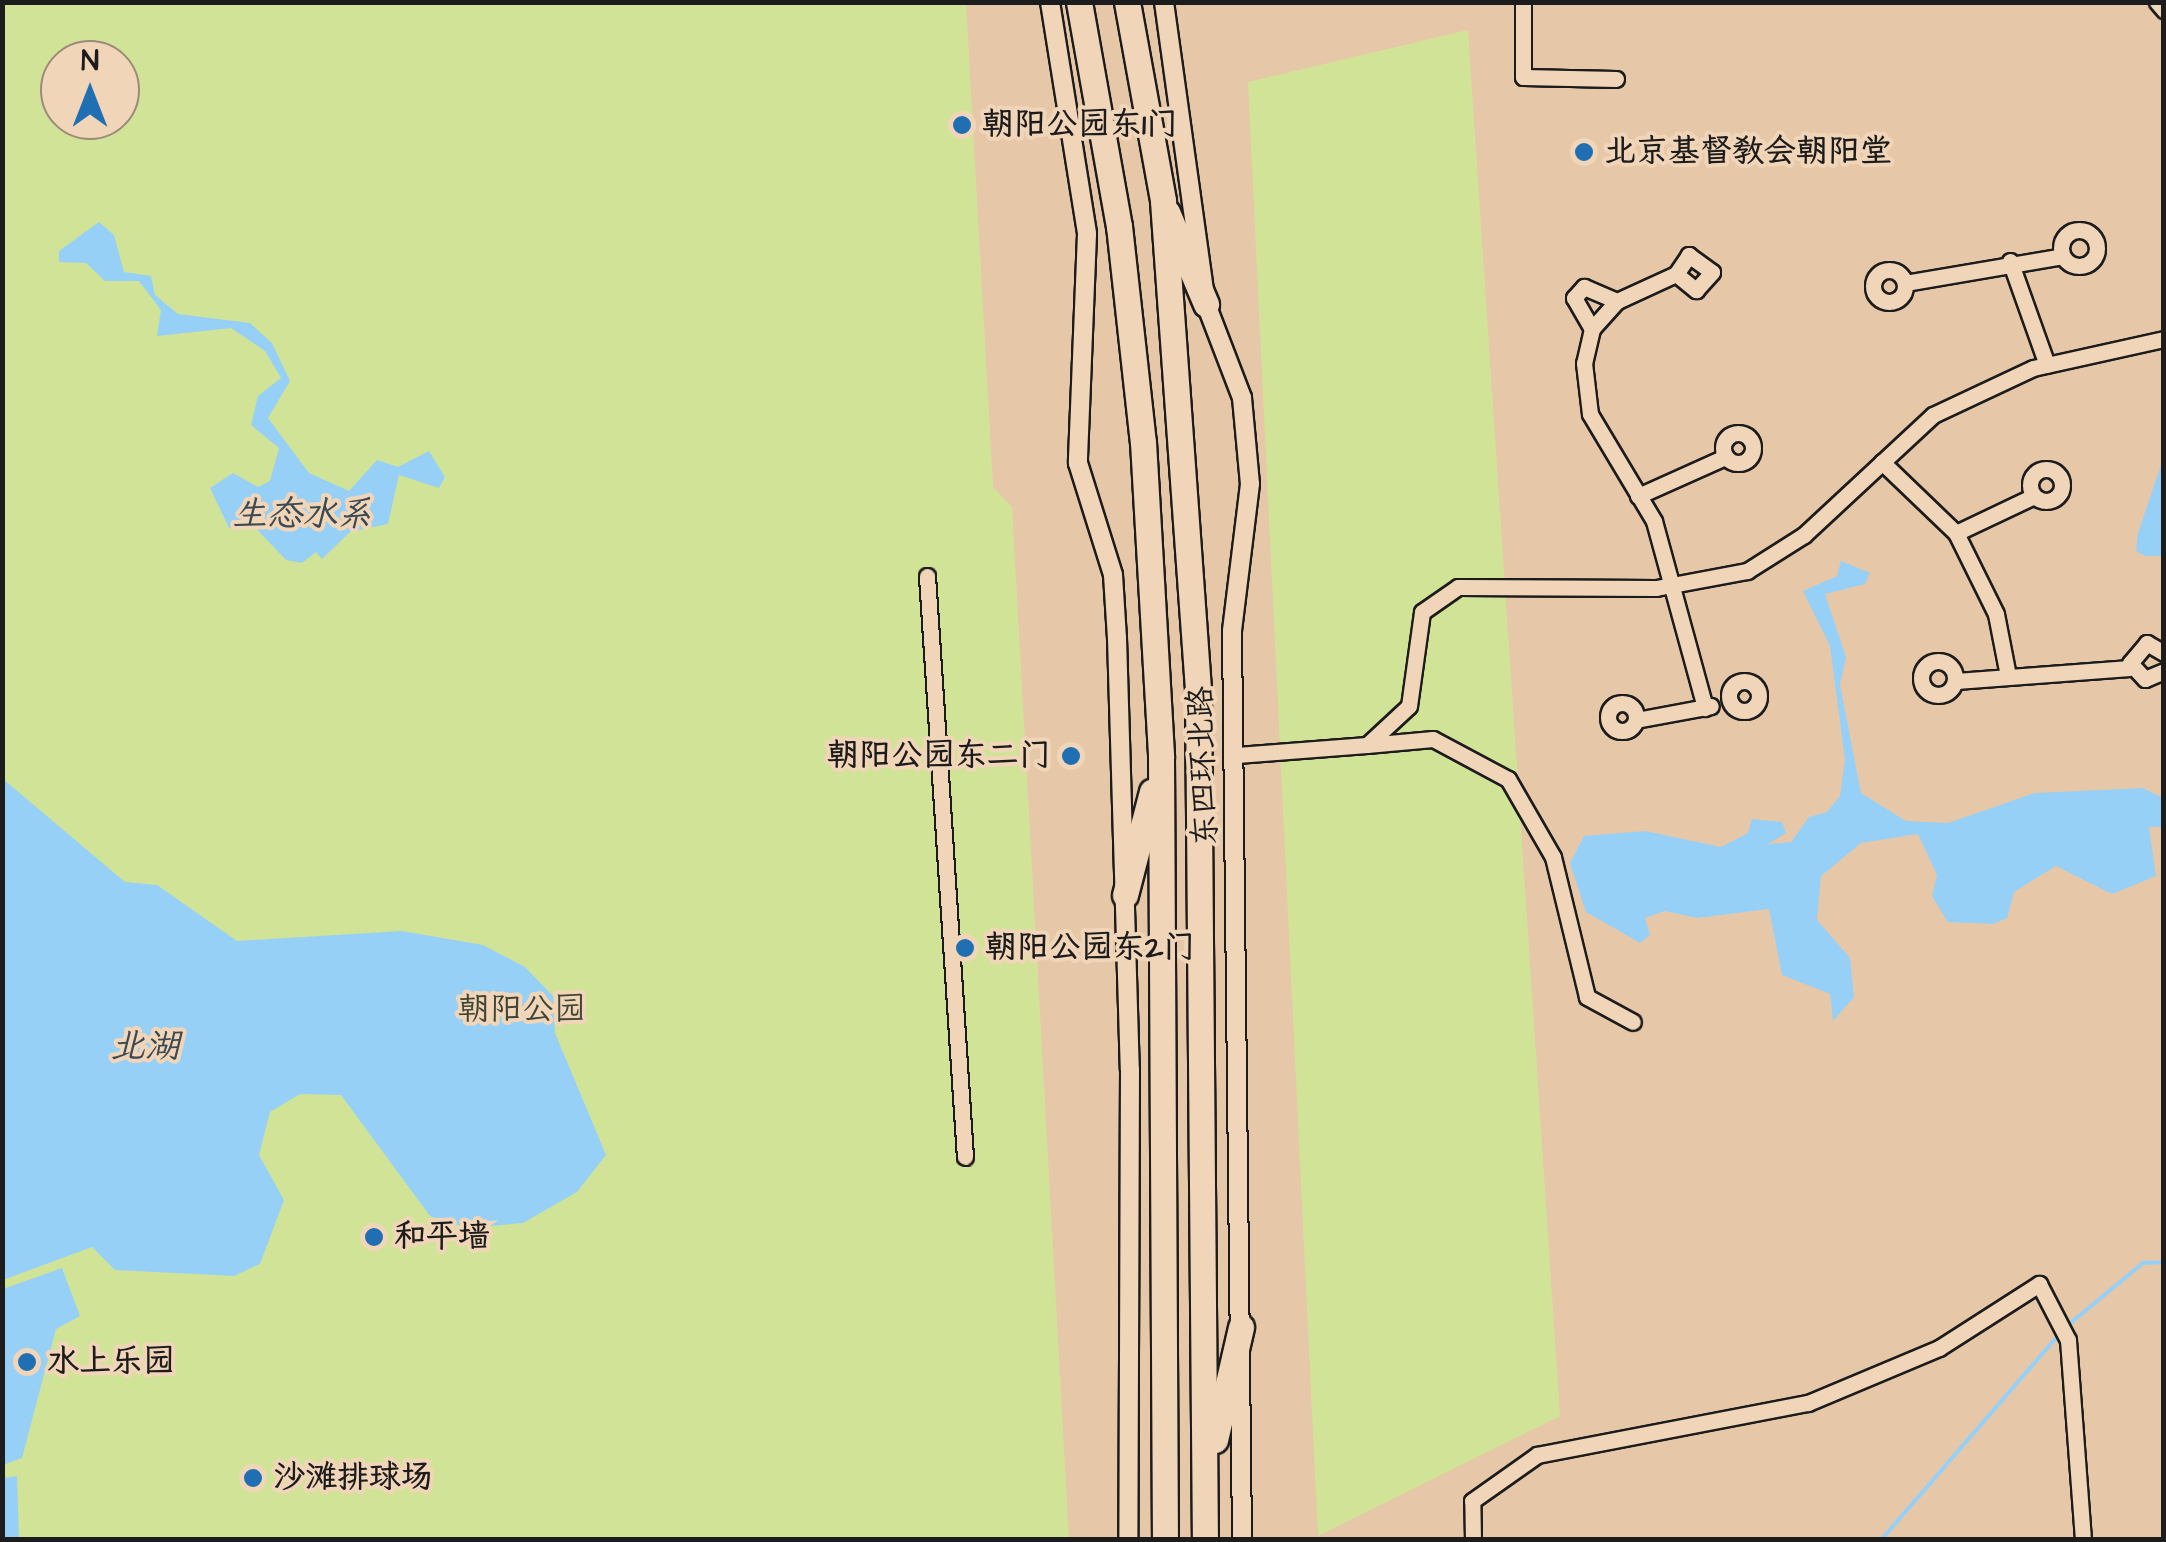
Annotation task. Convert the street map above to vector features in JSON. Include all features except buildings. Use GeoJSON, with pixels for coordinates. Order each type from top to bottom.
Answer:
{"type":"FeatureCollection","features":[{"type":"Feature","properties":{"kind":"highway","name":"东四环北路"},"geometry":{"type":"LineString","coordinates":[[1080,2],[1119,226],[1143,442],[1161,757],[1164,1540]]}},
{"type":"Feature","properties":{"kind":"highway","name":"东四环北路"},"geometry":{"type":"LineString","coordinates":[[1127,2],[1163,201],[1203,846],[1204,1540]]}},
{"type":"Feature","properties":{"kind":"highway"},"geometry":{"type":"LineString","coordinates":[[1163,201],[1206,304]]}},
{"type":"Feature","properties":{"kind":"highway"},"geometry":{"type":"LineString","coordinates":[[1126,895],[1161,757]]}},
{"type":"Feature","properties":{"kind":"highway"},"geometry":{"type":"LineString","coordinates":[[1204,1484],[1242,1326]]}},
{"type":"Feature","properties":{"kind":"street"},"geometry":{"type":"LineString","coordinates":[[1050,2],[1087,234],[1074,413],[1087,503],[1114,575],[1126,895],[1128,1540]]}},
{"type":"Feature","properties":{"kind":"street","name":"东四环北路"},"geometry":{"type":"LineString","coordinates":[[1164,2],[1206,304],[1242,398],[1250,484],[1233,592],[1242,1540]]}},
{"type":"Feature","properties":{"kind":"street"},"geometry":{"type":"LineString","coordinates":[[1523,2],[1523,77],[1616,79]]}},
{"type":"Feature","properties":{"kind":"street"},"geometry":{"type":"LineString","coordinates":[[2157,2],[2164,10]]}},
{"type":"Feature","properties":{"kind":"street"},"geometry":{"type":"LineString","coordinates":[[1905,283],[2010,261],[2063,256]]}},
{"type":"Feature","properties":{"kind":"street"},"geometry":{"type":"LineString","coordinates":[[2010,261],[2047,366]]}},
{"type":"Feature","properties":{"kind":"street"},"geometry":{"type":"LineString","coordinates":[[1676,274],[1616,302],[1592,330],[1584,362],[1590,414],[1654,521],[1666,586],[1705,708]]}},
{"type":"Feature","properties":{"kind":"street"},"geometry":{"type":"LineString","coordinates":[[1592,330],[1574,298],[1584,287],[1616,302]]}},
{"type":"Feature","properties":{"kind":"street"},"geometry":{"type":"LineString","coordinates":[[1367,746],[1409,706],[1422,612],[1458,587],[1666,586],[1748,571],[1804,536],[1933,415],[2047,366],[2164,339]]}},
{"type":"Feature","properties":{"kind":"street"},"geometry":{"type":"LineString","coordinates":[[1638,496],[1725,456]]}},
{"type":"Feature","properties":{"kind":"street"},"geometry":{"type":"LineString","coordinates":[[1882,462],[1956,533],[1996,614],[2008,676]]}},
{"type":"Feature","properties":{"kind":"street"},"geometry":{"type":"LineString","coordinates":[[1956,533],[2034,496]]}},
{"type":"Feature","properties":{"kind":"street"},"geometry":{"type":"LineString","coordinates":[[927,576],[965,1157]]}},
{"type":"Feature","properties":{"kind":"street"},"geometry":{"type":"LineString","coordinates":[[2130,668],[2138,646],[2164,653]]}},
{"type":"Feature","properties":{"kind":"street"},"geometry":{"type":"LineString","coordinates":[[1956,681],[2130,668],[2144,680],[2164,670]]}},
{"type":"Feature","properties":{"kind":"street"},"geometry":{"type":"LineString","coordinates":[[1636,720],[1729,700]]}},
{"type":"Feature","properties":{"kind":"street"},"geometry":{"type":"LineString","coordinates":[[1237,755],[1433,739],[1508,779],[1553,856],[1586,997],[1633,1022]]}},
{"type":"Feature","properties":{"kind":"street"},"geometry":{"type":"LineString","coordinates":[[1473,1540],[1472,1501],[1537,1455],[1808,1403],[1939,1348],[2040,1284],[2068,1340],[2083,1540]]}},
{"type":"Feature","properties":{"kind":"green space","name":"朝阳公园"},"geometry":{"type":"Polygon","coordinates":[[[3,3],[966,3],[993,487],[1012,507],[1069,1539],[3,1540],[3,3]]]}},
{"type":"Feature","properties":{"kind":"green space"},"geometry":{"type":"Polygon","coordinates":[[[1468,30],[1560,1416],[1318,1536],[1248,82],[1468,30]]]}},
{"type":"Feature","properties":{"kind":"water","name":"生态水系"},"geometry":{"type":"Polygon","coordinates":[[[99,222],[114,235],[124,272],[151,276],[155,295],[178,314],[250,323],[272,343],[290,381],[268,418],[309,473],[349,491],[377,460],[398,467],[429,451],[445,477],[439,488],[399,475],[388,524],[350,532],[322,559],[316,552],[302,563],[286,560],[251,523],[229,528],[210,488],[233,473],[258,487],[270,481],[279,448],[251,425],[258,396],[281,378],[265,351],[231,328],[157,336],[161,310],[139,281],[105,281],[86,263],[59,262],[59,251],[99,222]]]}},
{"type":"Feature","properties":{"kind":"water"},"geometry":{"type":"Polygon","coordinates":[[[2163,459],[2163,556],[2145,556],[2136,551],[2138,533],[2163,459]]]}},
{"type":"Feature","properties":{"kind":"water"},"geometry":{"type":"Polygon","coordinates":[[[1841,561],[1870,573],[1865,584],[1825,594],[1846,657],[1840,685],[1861,793],[1906,821],[1948,823],[2035,793],[2143,788],[2163,798],[2164,827],[2149,827],[2156,876],[2112,894],[2056,866],[2014,892],[2007,918],[1993,924],[1948,922],[1932,896],[1937,875],[1918,834],[1861,843],[1821,876],[1817,920],[1850,958],[1854,997],[1833,1021],[1830,994],[1782,975],[1769,909],[1697,918],[1665,911],[1645,918],[1650,935],[1640,943],[1586,912],[1570,863],[1584,836],[1645,831],[1721,847],[1748,833],[1752,819],[1782,822],[1786,833],[1768,844],[1791,842],[1809,817],[1827,812],[1840,796],[1845,760],[1830,646],[1803,591],[1837,576],[1841,561]]]}},
{"type":"Feature","properties":{"kind":"water","name":"北湖"},"geometry":{"type":"Polygon","coordinates":[[[3,779],[125,882],[157,885],[237,941],[402,931],[483,945],[525,967],[553,996],[555,1033],[606,1155],[577,1192],[523,1223],[466,1228],[430,1216],[341,1095],[300,1094],[270,1112],[259,1155],[284,1200],[260,1264],[234,1276],[115,1270],[92,1247],[3,1280],[3,779]]]}},
{"type":"Feature","properties":{"kind":"water","name":"水上乐园"},"geometry":{"type":"Polygon","coordinates":[[[62,1268],[80,1316],[56,1329],[22,1458],[3,1465],[3,1289],[62,1268]]]}},
{"type":"Feature","properties":{"kind":"water"},"geometry":{"type":"Polygon","coordinates":[[[17,1476],[19,1539],[3,1539],[3,1478],[17,1476]]]}},
{"type":"Feature","properties":{"kind":"waterway"},"geometry":{"type":"LineString","coordinates":[[2067,1326],[2143,1263],[2164,1262]]}},
{"type":"Feature","properties":{"kind":"waterway"},"geometry":{"type":"LineString","coordinates":[[1881,1540],[2060,1333]]}},
{"type":"Feature","properties":{"kind":"place","name":"朝阳公园东1门"},"geometry":{"type":"Point","coordinates":[962,125]}},
{"type":"Feature","properties":{"kind":"place","name":"北京基督教会朝阳堂"},"geometry":{"type":"Point","coordinates":[1584,152]}},
{"type":"Feature","properties":{"kind":"place","name":"朝阳公园东二门"},"geometry":{"type":"Point","coordinates":[1071,756]}},
{"type":"Feature","properties":{"kind":"place","name":"朝阳公园东2门"},"geometry":{"type":"Point","coordinates":[965,948]}},
{"type":"Feature","properties":{"kind":"place","name":"和平墙"},"geometry":{"type":"Point","coordinates":[374,1237]}},
{"type":"Feature","properties":{"kind":"place","name":"水上乐园"},"geometry":{"type":"Point","coordinates":[27,1362]}},
{"type":"Feature","properties":{"kind":"place","name":"沙滩排球场"},"geometry":{"type":"Point","coordinates":[253,1478]}}]}
